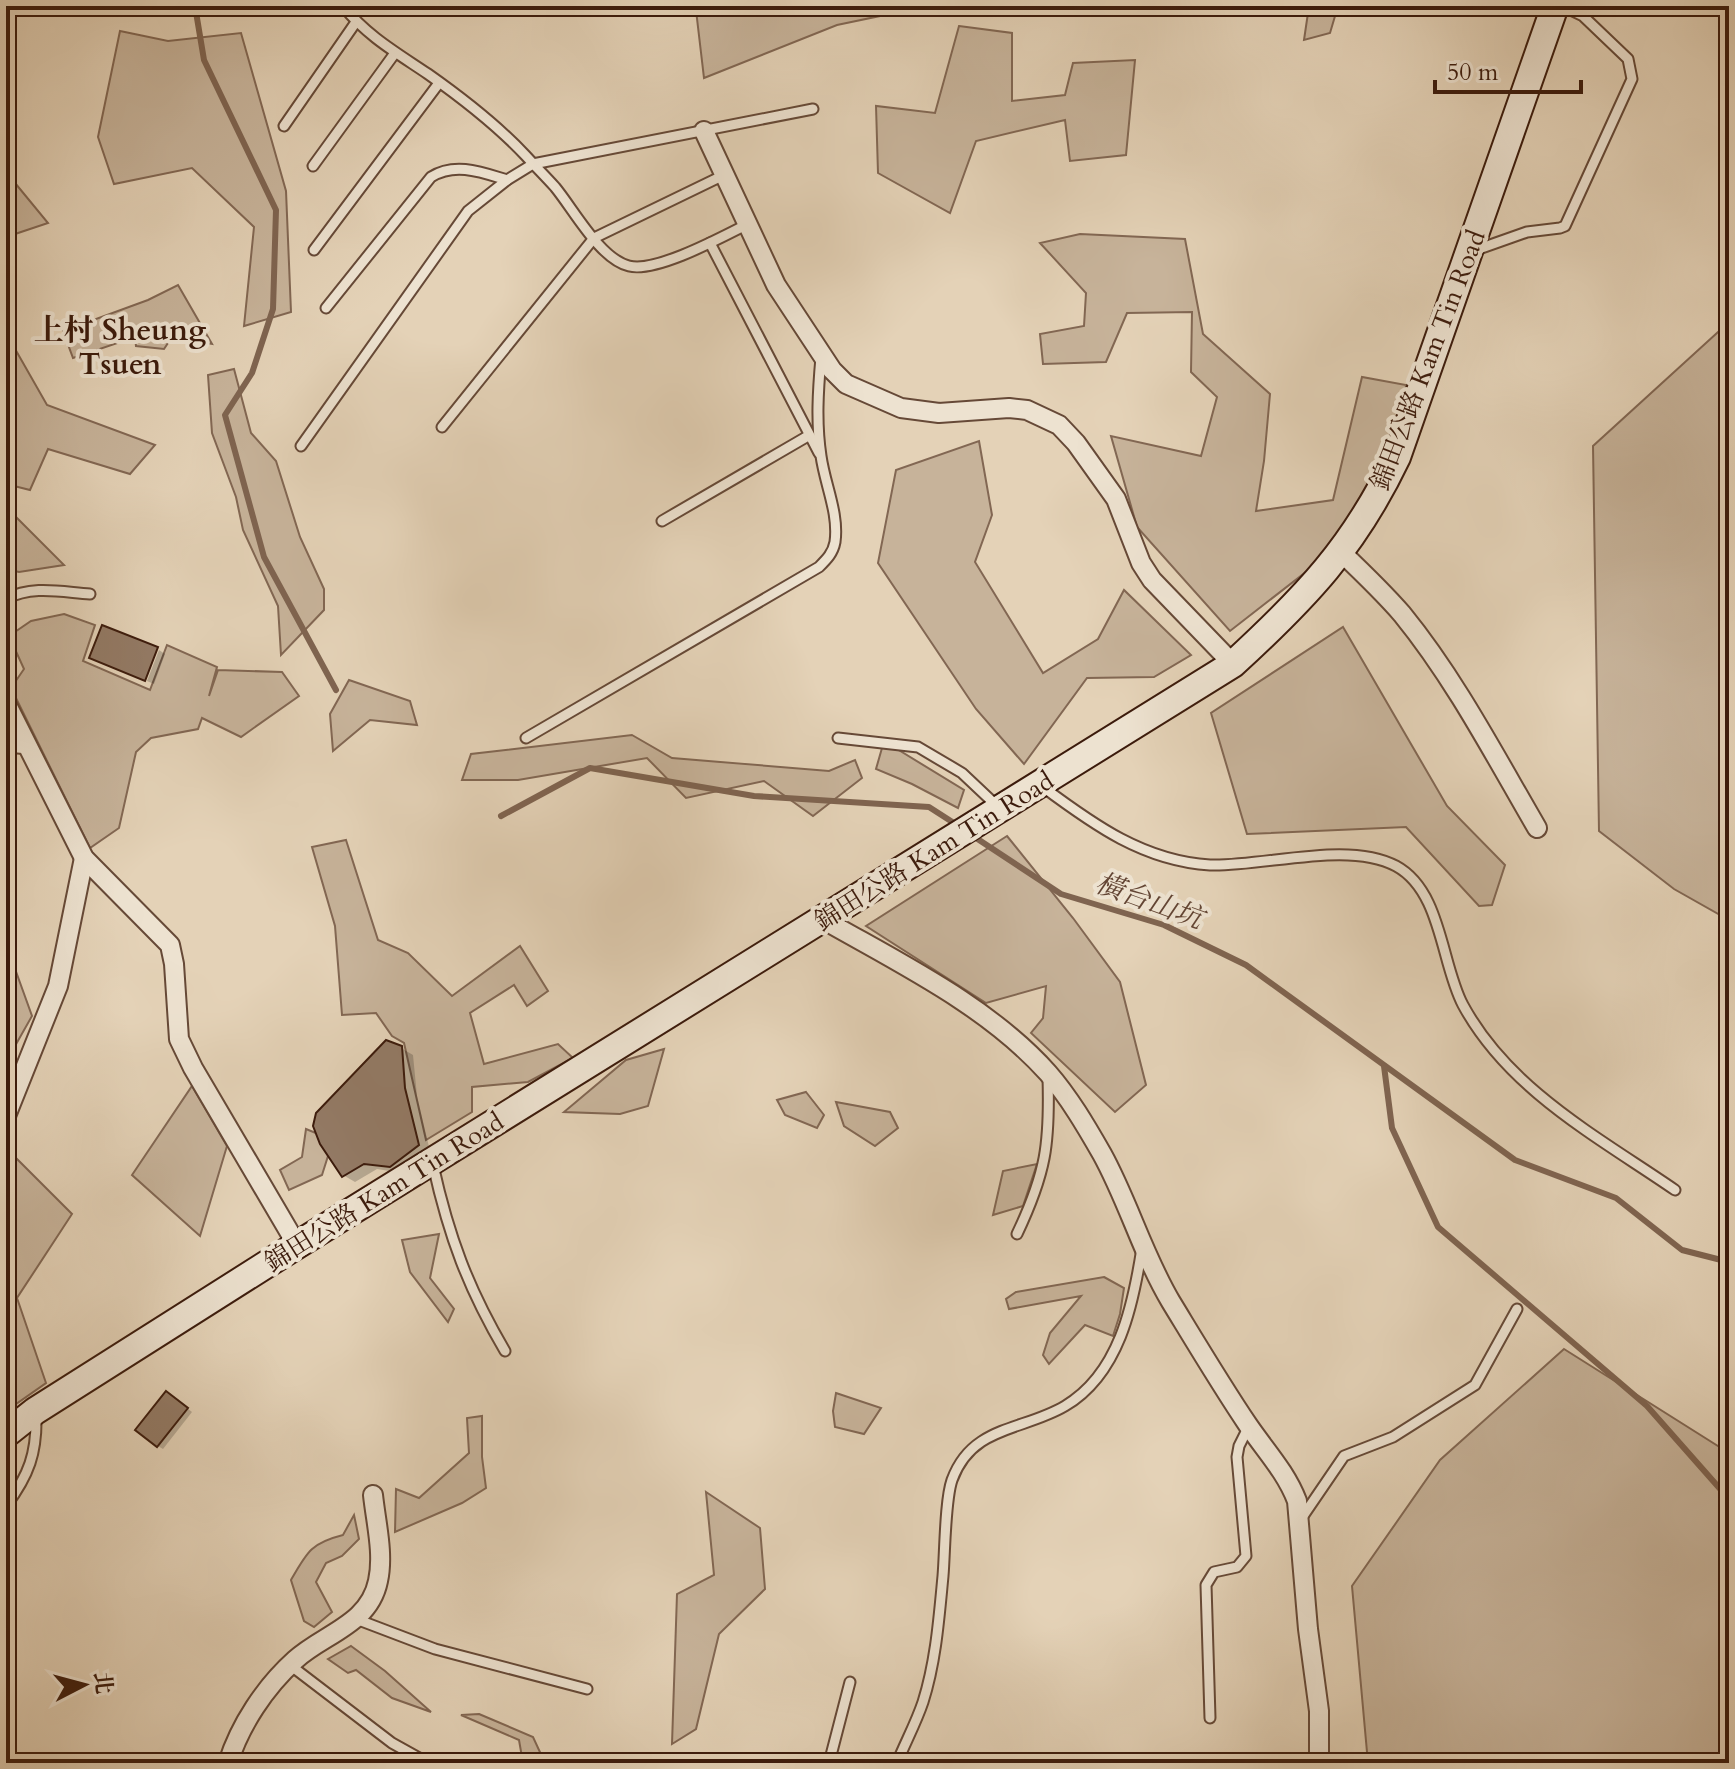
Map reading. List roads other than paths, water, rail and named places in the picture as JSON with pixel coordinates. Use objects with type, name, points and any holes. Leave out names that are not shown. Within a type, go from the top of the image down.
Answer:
[{"type":"main road","name":"錦田公路 Kam Tin Road","points":[[6,1434],[35,1411],[297,1245],[1233,664],[1287,614],[1341,552],[1367,516],[1397,457],[1555,6]]},
{"type":"street","points":[[704,131],[776,285],[821,357],[846,384],[901,408],[939,413],[1009,408],[1027,410],[1059,425],[1076,443],[1116,499],[1141,563],[1152,580],[1233,664]]},
{"type":"street","points":[[1341,552],[1376,586],[1423,641],[1537,828]]},
{"type":"street","points":[[6,703],[84,858],[170,945],[179,1039],[297,1245]]},
{"type":"street","points":[[6,1116],[58,986],[84,858]]},
{"type":"street","points":[[824,920],[934,983],[1024,1050],[1048,1073],[1072,1105],[1104,1157],[1142,1245],[1170,1299],[1249,1426],[1290,1485],[1297,1501],[1319,1711],[1319,1763]]},
{"type":"street","points":[[228,1763],[250,1715],[290,1665],[356,1619],[369,1602],[378,1584],[379,1548],[373,1495]]},
{"type":"lane","points":[[343,6],[356,22],[395,53],[471,107],[533,164],[616,262],[632,267],[654,264],[710,243],[748,224]]},
{"type":"lane","points":[[1470,252],[1527,232],[1565,226],[1632,79],[1628,59],[1583,16],[1562,6]]},
{"type":"lane","points":[[284,126],[356,22]]},
{"type":"lane","points":[[313,166],[395,53]]},
{"type":"lane","points":[[314,250],[439,83]]},
{"type":"lane","points":[[301,446],[468,211],[507,180],[533,164],[813,109]]},
{"type":"lane","points":[[326,308],[431,177],[442,170],[459,169],[507,180]]},
{"type":"lane","points":[[442,427],[594,238],[724,175]]},
{"type":"lane","points":[[710,243],[821,457]]},
{"type":"lane","points":[[526,738],[819,567],[829,557],[835,546],[836,530],[821,457],[817,416],[821,357]]},
{"type":"lane","points":[[662,521],[808,436]]},
{"type":"lane","points":[[6,599],[39,590],[90,594]]},
{"type":"lane","points":[[838,738],[918,747],[962,773],[1000,809]]},
{"type":"lane","points":[[6,747],[29,749]]},
{"type":"lane","points":[[1040,784],[1118,839],[1177,860],[1210,865],[1360,856],[1398,867],[1412,879],[1425,899],[1444,942],[1451,979],[1464,1006],[1498,1056],[1532,1089],[1575,1123],[1675,1190]]},
{"type":"lane","points":[[1017,1234],[1036,1194],[1045,1160],[1050,1124],[1048,1073]]},
{"type":"lane","points":[[433,1161],[445,1218],[459,1261],[481,1310],[505,1351]]},
{"type":"lane","points":[[897,1763],[923,1701],[937,1642],[952,1480],[974,1446],[994,1433],[1066,1406],[1103,1370],[1118,1343],[1134,1300],[1142,1245]]},
{"type":"lane","points":[[1300,1520],[1344,1456],[1393,1437],[1475,1385],[1517,1309]]},
{"type":"lane","points":[[6,1506],[31,1466],[36,1439],[35,1411]]},
{"type":"lane","points":[[1210,1718],[1206,1585],[1214,1572],[1237,1567],[1246,1556],[1237,1457],[1249,1426]]},
{"type":"lane","points":[[356,1619],[450,1653],[587,1689]]},
{"type":"lane","points":[[290,1665],[408,1753],[428,1763]]},
{"type":"lane","points":[[829,1763],[850,1682]]},
{"type":"lane","points":[[399,1763],[408,1753]]},
{"type":"waterway","points":[[195,6],[204,60],[276,210],[273,309],[252,373],[225,415],[264,557],[336,690]]},
{"type":"waterway","name":"橫台山坑","points":[[501,816],[590,768],[754,796],[929,807],[957,825]]},
{"type":"waterway","name":"橫台山坑","points":[[973,836],[1061,894],[1164,925],[1246,965],[1515,1160],[1616,1198],[1682,1250],[1729,1262]]},
{"type":"waterway","points":[[1384,1066],[1392,1128],[1438,1227],[1647,1406],[1729,1499]]},
{"type":"district","name":"上村 Sheung Tsuen","points":[[120,347]]}]
